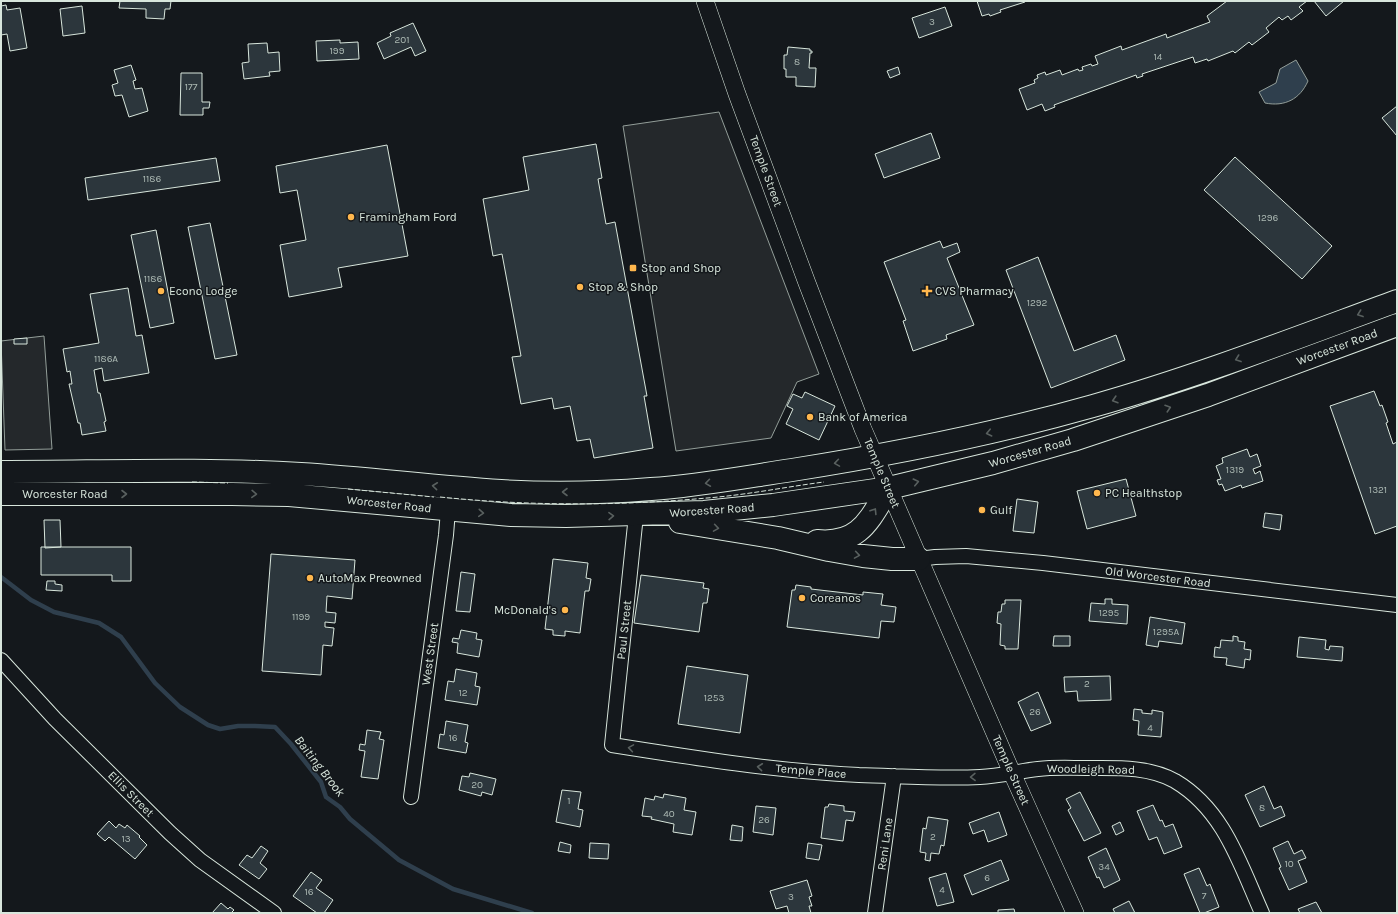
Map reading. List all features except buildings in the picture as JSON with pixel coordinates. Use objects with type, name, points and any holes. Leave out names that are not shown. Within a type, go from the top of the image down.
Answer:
[{"type":"highway","name":"Worcester Road","points":[[1,472],[207,471],[270,473],[377,480],[500,491],[570,492],[649,490],[678,487],[875,457],[964,439],[1096,406],[1179,380],[1397,301]]},
{"type":"highway","name":"Worcester Road","points":[[1,494],[289,495],[448,510],[536,516],[636,515],[735,510],[815,500],[889,488],[993,463],[1073,440],[1208,395],[1397,325]]},
{"type":"highway","points":[[778,538],[826,542],[850,537],[858,533],[866,523],[889,488]]},
{"type":"highway","points":[[636,515],[778,538],[863,556],[892,559],[919,559]]},
{"type":"street","name":"Temple Street","points":[[705,1],[737,94],[853,404],[1012,773],[1076,913]]},
{"type":"street","name":"West Street","points":[[411,797],[448,510]]},
{"type":"street","name":"Paul Street","points":[[612,745],[636,515]]},
{"type":"street","name":"Old Worcester Road","points":[[919,559],[966,556],[1043,563],[1397,605]]},
{"type":"street","name":"Ellis Street","points":[[1,660],[55,719],[170,833],[212,869],[274,913]]},
{"type":"street","name":"Temple Place","points":[[612,745],[665,754],[749,765],[827,773],[972,777],[1012,773]]},
{"type":"street","name":"Woodleigh Road","points":[[1012,773],[1052,768],[1121,768],[1156,773],[1173,780],[1201,800],[1211,811],[1231,844],[1262,913]]},
{"type":"street","name":"Reni Lane","points":[[876,913],[894,776]]},
{"type":"shaded area","points":[[719,112],[819,374],[797,382],[771,438],[676,451],[623,126]]},
{"type":"shaded area","points":[[44,336],[52,449],[5,450],[1,341]]},
{"type":"water","points":[[1296,60],[1308,81],[1301,93],[1285,103],[1265,103],[1259,92],[1276,83],[1280,69]]},
{"type":"waterway","name":"Baiting Brook","points":[[1,577],[31,600],[54,612],[99,623],[121,637],[155,683],[180,707],[208,725],[220,729],[238,726],[275,727],[291,744],[321,782],[326,797],[340,807],[350,819],[399,860],[453,889],[532,913]]},
{"type":"fence","points":[[192,482],[228,483]]},
{"type":"fence","points":[[440,497],[507,502],[607,504],[722,497],[824,482]]},
{"type":"fence","points":[[348,489],[434,497]]},
{"type":"place","name":"Framingham Ford","points":[[351,217]]},
{"type":"place","name":"Stop and Shop","points":[[633,268]]},
{"type":"place","name":"Stop & Shop","points":[[580,287]]},
{"type":"place","name":"Econo Lodge","points":[[161,291]]},
{"type":"place","name":"CVS Pharmacy","points":[[927,291]]},
{"type":"place","name":"Bank of America","points":[[810,417]]},
{"type":"place","name":"PC Healthstop","points":[[1097,493]]},
{"type":"place","name":"Gulf","points":[[982,510]]},
{"type":"place","name":"AutoMax Preowned","points":[[310,578]]},
{"type":"place","name":"Coreanos","points":[[802,598]]},
{"type":"place","name":"McDonald's","points":[[565,610]]}]
